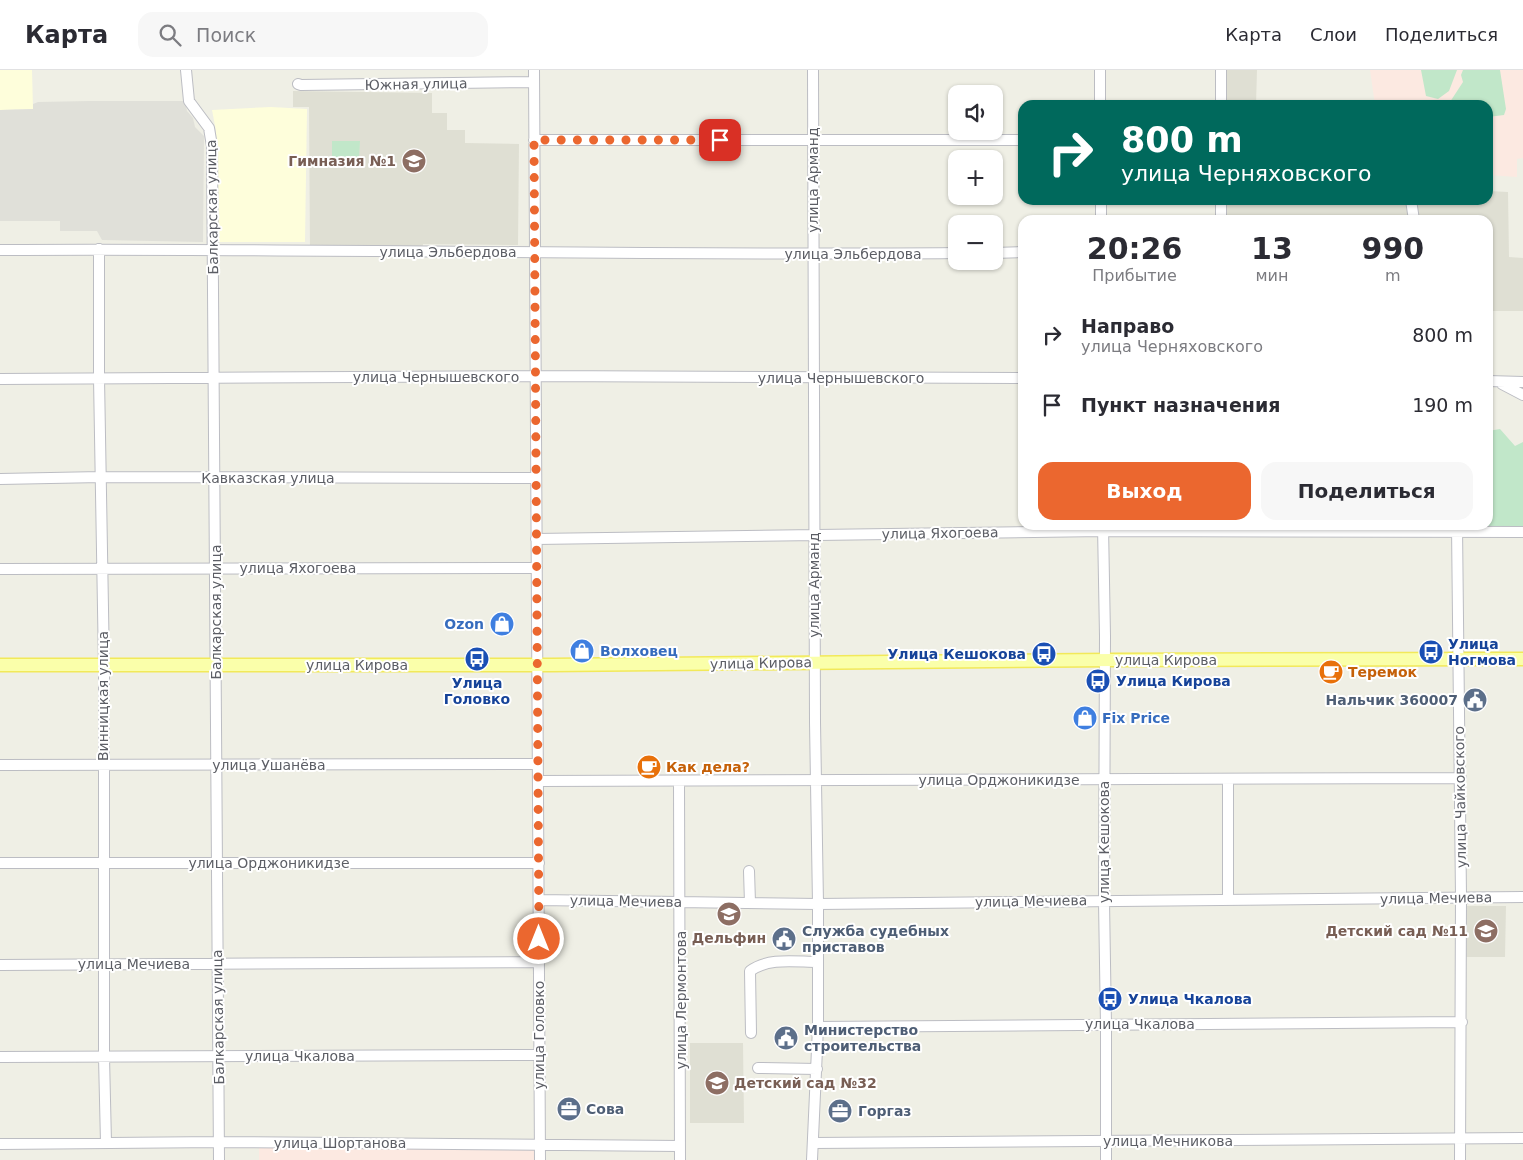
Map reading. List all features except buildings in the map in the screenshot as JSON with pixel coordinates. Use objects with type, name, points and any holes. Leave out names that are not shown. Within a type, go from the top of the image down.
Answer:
[{"type":"main road","name":"улица Кирова","points":[[0,665],[678,664],[1523,659]]},
{"type":"street","name":"Балкарская улица","points":[[186,70],[189,101],[209,128],[211,137],[217,665],[216,863],[219,1160]]},
{"type":"street","name":"улица Головко","points":[[534,70],[540,1160]]},
{"type":"street","name":"улица Арманд","points":[[812,1160],[818,1027],[814,662],[813,70]]},
{"type":"street","points":[[1100,70],[1100,100]]},
{"type":"street","points":[[1221,70],[1221,100]]},
{"type":"street","name":"Южная улица","points":[[298,84],[358,85],[534,82]]},
{"type":"street","points":[[534,140],[1018,140]]},
{"type":"street","name":"Винницкая улица","points":[[99,249],[99,378],[104,666],[103,964],[106,1143]]},
{"type":"street","name":"улица Эльбердова","points":[[0,250],[948,253]]},
{"type":"street","points":[[1003,253],[1018,252]]},
{"type":"street","name":"улица Чернышевского","points":[[0,379],[536,376],[1018,378]]},
{"type":"street","points":[[1493,381],[1523,382]]},
{"type":"street","points":[[1499,382],[1523,395]]},
{"type":"street","name":"Кавказская улица","points":[[0,479],[101,477],[536,478]]},
{"type":"street","name":"улица Яхогоева","points":[[536,539],[1018,530]]},
{"type":"street","name":"улица Кешокова","points":[[1103,530],[1106,1160]]},
{"type":"street","name":"улица Чайковского","points":[[1457,530],[1462,1022],[1460,1160]]},
{"type":"street","name":"улица Яхогоева","points":[[1490,530],[1523,532]]},
{"type":"street","name":"улица Яхогоева","points":[[0,569],[537,568]]},
{"type":"street","name":"улица Ушанёва","points":[[0,765],[538,764]]},
{"type":"street","name":"улица Орджоникидзе","points":[[538,782],[1460,778]]},
{"type":"street","points":[[1228,779],[1228,900]]},
{"type":"street","name":"улица Лермонтова","points":[[679,781],[680,1160]]},
{"type":"street","name":"улица Орджоникидзе","points":[[0,863],[539,863]]},
{"type":"street","points":[[748,871],[750,903]]},
{"type":"street","name":"улица Мечиева","points":[[539,900],[818,904],[1523,897]]},
{"type":"street","name":"улица Мечиева","points":[[0,965],[539,962]]},
{"type":"street","points":[[751,1034],[750,971],[761,965],[777,962],[818,962]]},
{"type":"street","name":"улица Чкалова","points":[[818,1027],[1462,1022]]},
{"type":"street","name":"улица Чкалова","points":[[0,1057],[539,1056]]},
{"type":"street","points":[[758,1068],[817,1069]]},
{"type":"street","name":"улица Мечникова","points":[[813,1143],[1523,1138]]},
{"type":"street","name":"улица Шортанова","points":[[0,1144],[219,1142],[680,1146]]},
{"type":"shaded area","points":[[0,70],[32,70],[33,109],[0,110]]},
{"type":"shaded area","points":[[1221,70],[1257,70],[1256,100],[1221,100]]},
{"type":"shaded area","points":[[1370,70],[1523,70],[1523,158],[1517,159],[1517,177],[1493,175],[1493,100],[1374,100]]},
{"type":"shaded area","points":[[1421,70],[1457,70],[1449,91],[1438,99],[1426,96]]},
{"type":"shaded area","points":[[1463,70],[1500,70],[1506,109],[1504,115],[1493,116],[1493,100],[1451,100],[1463,82],[1461,75]]},
{"type":"shaded area","name":"Гимназия №1","points":[[293,91],[432,93],[432,113],[447,113],[447,130],[465,130],[465,143],[519,144],[518,245],[423,244],[422,251],[310,251],[309,107],[293,107]]},
{"type":"shaded area","points":[[185,101],[187,111],[193,118],[195,127],[204,136],[203,242],[102,240],[97,231],[60,231],[60,221],[0,221],[0,110],[33,109],[33,104],[38,102]]},
{"type":"shaded area","points":[[271,107],[307,109],[305,242],[218,242],[216,131],[212,110]]},
{"type":"shaded area","points":[[332,141],[360,141],[359,158],[332,158]]},
{"type":"shaded area","points":[[1493,191],[1508,192],[1509,257],[1523,258],[1523,311],[1493,311],[1493,215],[1221,215],[1221,205],[1493,205]]},
{"type":"shaded area","points":[[1500,429],[1515,446],[1523,442],[1523,529],[1493,529],[1493,430]]},
{"type":"shaded area","name":"Детский сад №11","points":[[1467,906],[1506,906],[1505,957],[1466,957]]},
{"type":"shaded area","name":"Детский сад №32","points":[[690,1043],[743,1043],[744,1123],[690,1123]]},
{"type":"shaded area","points":[[259,1143],[540,1144],[540,1160],[259,1160]]},
{"type":"place","name":"Гимназия №1","points":[[414,161]]},
{"type":"place","name":"Ozon","points":[[502,624]]},
{"type":"place","name":"Волховец","points":[[582,651]]},
{"type":"place","name":"Улица Ногмова","points":[[1431,652]]},
{"type":"place","name":"Улица Кешокова","points":[[1044,654]]},
{"type":"place","name":"Улица Головко","points":[[477,659]]},
{"type":"place","name":"Теремок","points":[[1331,672]]},
{"type":"place","name":"Улица Кирова","points":[[1098,681]]},
{"type":"place","name":"Нальчик 360007","points":[[1475,700]]},
{"type":"place","name":"Fix Price","points":[[1085,718]]},
{"type":"place","name":"Как дела?","points":[[649,767]]},
{"type":"place","name":"Дельфин","points":[[729,914]]},
{"type":"place","name":"Детский сад №11","points":[[1486,931]]},
{"type":"place","name":"Служба судебных приставов","points":[[784,939]]},
{"type":"place","name":"Улица Чкалова","points":[[1110,999]]},
{"type":"place","name":"Министерство строительства","points":[[786,1038]]},
{"type":"place","name":"Детский сад №32","points":[[717,1083]]},
{"type":"place","name":"Сова","points":[[569,1109]]},
{"type":"place","name":"Горгаз","points":[[840,1111]]},
{"type":"route","points":[[539,939],[534,140],[720,140]]}]
